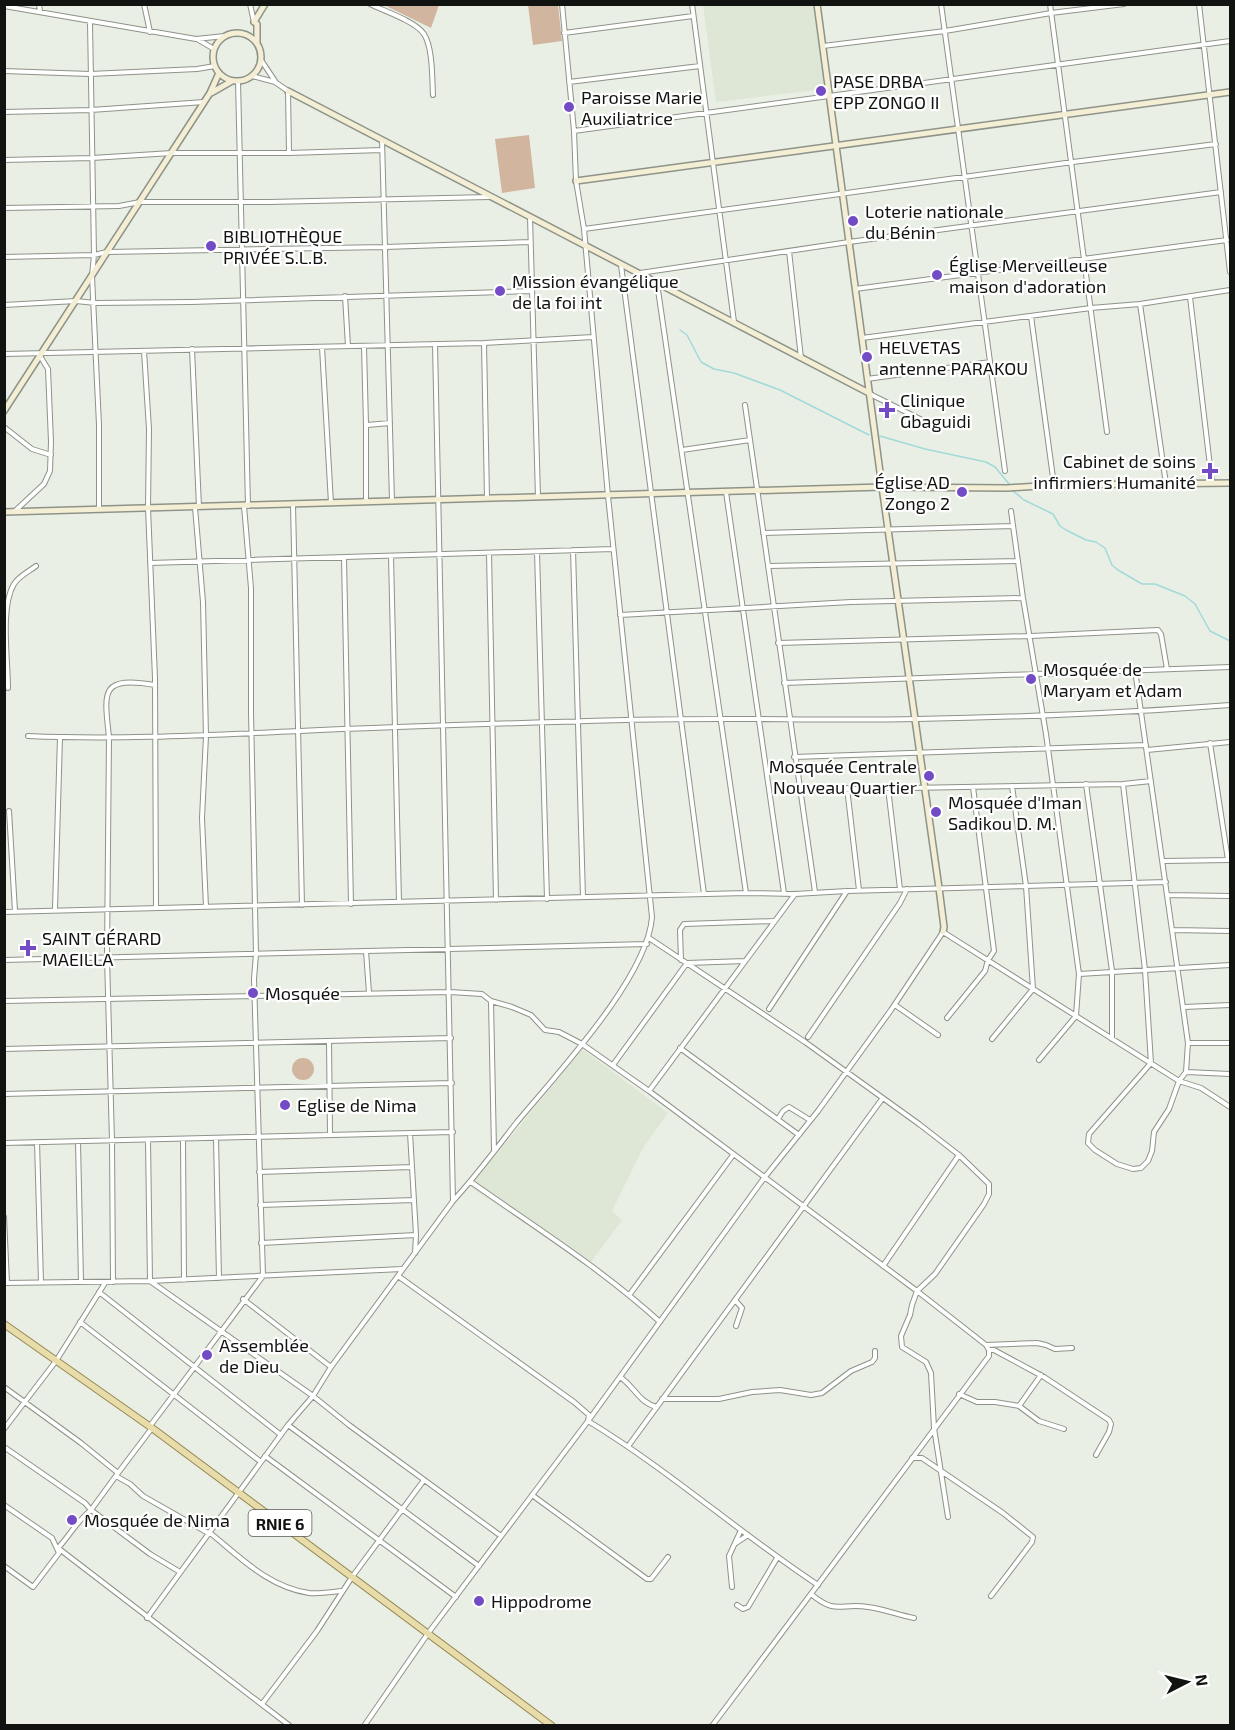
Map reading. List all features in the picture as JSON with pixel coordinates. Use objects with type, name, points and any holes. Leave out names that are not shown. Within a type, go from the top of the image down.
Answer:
[{"type":"main road","name":"RNIE 6","points":[[4,1324],[151,1427],[551,1725]]},
{"type":"street","points":[[39,4],[40,12]]},
{"type":"street","points":[[144,4],[150,32]]},
{"type":"street","points":[[249,4],[255,23],[261,60],[275,82]]},
{"type":"street","points":[[245,34],[255,23],[266,4]]},
{"type":"street","points":[[370,4],[415,26],[423,33],[429,49],[433,96]]},
{"type":"street","points":[[147,1618],[238,1492],[313,1395],[453,1201],[471,1182],[494,1150],[582,1044],[635,969],[649,938],[652,917],[613,549],[584,229],[576,181],[574,131],[562,4]]},
{"type":"street","points":[[692,4],[734,323]]},
{"type":"street","points":[[364,1725],[429,1632],[620,1377],[764,1178],[799,1135],[895,1005],[945,927],[888,531],[817,4]]},
{"type":"street","points":[[941,4],[1005,471]]},
{"type":"street","points":[[1050,4],[1107,432]]},
{"type":"street","points":[[822,46],[945,31],[1052,13],[1124,4]]},
{"type":"street","points":[[1199,4],[1230,272]]},
{"type":"street","points":[[4,6],[196,39],[225,36],[231,33],[245,34],[257,44]]},
{"type":"street","points":[[564,33],[693,16]]},
{"type":"street","points":[[90,22],[94,255],[92,276],[99,425],[99,509]]},
{"type":"street","points":[[225,36],[214,49],[214,66],[219,73],[235,81]]},
{"type":"street","points":[[196,39],[214,49]]},
{"type":"street","points":[[574,131],[1230,41]]},
{"type":"street","points":[[252,76],[261,60]]},
{"type":"street","points":[[4,71],[90,74],[197,69],[214,66]]},
{"type":"street","points":[[569,82],[700,66]]},
{"type":"street","points":[[4,411],[172,153],[210,93],[219,73]]},
{"type":"street","points":[[210,93],[252,76],[275,82],[288,91],[932,425]]},
{"type":"street","points":[[4,1566],[33,1587],[59,1553],[58,1548],[70,1535],[79,1520],[91,1510],[173,1394],[243,1299],[263,1276],[254,996],[256,954],[251,588],[246,506],[242,202],[235,81]]},
{"type":"street","points":[[288,91],[290,153]]},
{"type":"street","points":[[576,181],[1230,92]]},
{"type":"street","points":[[4,112],[91,110],[204,102]]},
{"type":"street","points":[[381,139],[392,501]]},
{"type":"street","points":[[584,229],[1216,144]]},
{"type":"street","points":[[4,160],[172,153],[382,150]]},
{"type":"street","points":[[639,273],[1221,192]]},
{"type":"street","points":[[4,208],[119,206],[140,202],[493,197]]},
{"type":"street","points":[[530,216],[538,497]]},
{"type":"street","points":[[855,289],[1227,240]]},
{"type":"street","points":[[4,257],[94,255],[107,252],[385,248],[530,242]]},
{"type":"street","points":[[789,251],[801,358]]},
{"type":"street","points":[[621,264],[704,894]]},
{"type":"street","points":[[657,283],[746,893]]},
{"type":"street","points":[[862,338],[1091,308],[1140,304],[1230,290]]},
{"type":"street","points":[[4,305],[76,301],[95,303],[242,300],[532,291]]},
{"type":"street","points":[[345,296],[348,346]]},
{"type":"street","points":[[1190,297],[1212,483]]},
{"type":"street","points":[[1140,304],[1166,484]]},
{"type":"street","points":[[1030,316],[1054,485]]},
{"type":"street","points":[[4,354],[322,348],[593,337]]},
{"type":"street","points":[[484,343],[487,499]]},
{"type":"street","points":[[435,344],[453,1201]]},
{"type":"street","points":[[364,346],[366,503]]},
{"type":"street","points":[[322,348],[331,504]]},
{"type":"street","points":[[192,349],[197,507],[203,602],[206,736],[202,818],[206,907]]},
{"type":"street","points":[[144,351],[149,429],[148,508],[155,685],[156,908]]},
{"type":"street","points":[[15,511],[47,479],[51,455],[48,369],[41,355]]},
{"type":"street","points":[[867,379],[990,362]]},
{"type":"street","points":[[745,405],[815,892]]},
{"type":"street","points":[[366,425],[390,423]]},
{"type":"street","points":[[4,427],[32,449],[51,455]]},
{"type":"street","points":[[682,450],[750,440]]},
{"type":"street","points":[[4,512],[882,487],[1010,488],[1054,485],[1230,483]]},
{"type":"street","points":[[726,492],[784,893]]},
{"type":"street","points":[[293,505],[302,905]]},
{"type":"street","points":[[1011,511],[1023,598],[1037,674],[1079,974],[1076,1016],[1039,1060]]},
{"type":"street","points":[[763,534],[1013,526]]},
{"type":"street","points":[[150,563],[613,549]]},
{"type":"street","points":[[573,550],[583,897]]},
{"type":"street","points":[[537,552],[547,899]]},
{"type":"street","points":[[489,553],[496,900]]},
{"type":"street","points":[[391,556],[399,902]]},
{"type":"street","points":[[344,558],[351,904]]},
{"type":"street","points":[[768,566],[1018,561]]},
{"type":"street","points":[[8,688],[5,609],[15,582],[36,566]]},
{"type":"street","points":[[620,615],[851,602],[1023,598]]},
{"type":"street","points":[[778,643],[1158,630],[1161,634],[1167,669]]},
{"type":"street","points":[[784,683],[1230,667]]},
{"type":"street","points":[[1123,784],[1145,970],[1151,1063],[1089,1134],[1088,1143],[1117,1164],[1133,1169],[1141,1168],[1148,1161],[1152,1151],[1154,1132],[1169,1109],[1179,1081],[1186,1072],[1188,1043],[1164,861],[1150,781],[1135,670]]},
{"type":"street","points":[[113,1281],[112,1141],[107,999],[109,737],[105,702],[112,687],[124,684],[155,685]]},
{"type":"street","points":[[28,736],[206,736],[444,725],[680,719],[915,719],[1142,713],[1230,705]]},
{"type":"street","points":[[55,909],[60,737]]},
{"type":"street","points":[[794,757],[1147,747],[1230,742]]},
{"type":"street","points":[[1164,861],[1229,860],[1210,743]]},
{"type":"street","points":[[799,790],[1123,784],[1150,781]]},
{"type":"street","points":[[1086,784],[1112,971],[1112,1039]]},
{"type":"street","points":[[992,1039],[1033,989],[1026,886],[1012,786]]},
{"type":"street","points":[[947,1018],[986,971],[988,960],[994,951],[973,787]]},
{"type":"street","points":[[847,788],[859,890]]},
{"type":"street","points":[[888,788],[900,889]]},
{"type":"street","points":[[9,811],[15,912]]},
{"type":"street","points":[[4,912],[746,893],[795,894],[859,890],[1166,882]]},
{"type":"street","points":[[808,1037],[908,889]]},
{"type":"street","points":[[769,1010],[847,891]]},
{"type":"street","points":[[649,1091],[795,894]]},
{"type":"street","points":[[1168,895],[1230,896]]},
{"type":"street","points":[[681,960],[680,930],[684,924],[775,921]]},
{"type":"street","points":[[1173,930],[1230,931]]},
{"type":"street","points":[[943,932],[1179,1081],[1201,1088],[1230,1107]]},
{"type":"street","points":[[649,938],[725,988],[919,1124],[958,1155],[989,1184],[989,1194],[935,1274],[917,1291],[910,1315],[900,1336],[902,1347],[926,1362],[931,1373],[934,1428],[948,1517]]},
{"type":"street","points":[[4,960],[647,944]]},
{"type":"street","points":[[366,951],[369,993]]},
{"type":"street","points":[[687,963],[745,961]]},
{"type":"street","points":[[613,1065],[687,963]]},
{"type":"street","points":[[1079,974],[1230,965]]},
{"type":"street","points":[[4,1001],[369,993],[477,993],[491,1001],[531,1015],[545,1030],[559,1032],[613,1065],[986,1345],[989,1356],[712,1725]]},
{"type":"street","points":[[491,1001],[494,1150]]},
{"type":"street","points":[[895,1005],[938,1035]]},
{"type":"street","points":[[1184,1007],[1230,1005]]},
{"type":"street","points":[[4,1049],[451,1038]]},
{"type":"street","points":[[329,1041],[330,1135]]},
{"type":"street","points":[[1188,1043],[1230,1043]]},
{"type":"street","points":[[680,1048],[799,1135]]},
{"type":"street","points":[[1186,1072],[1230,1074]]},
{"type":"street","points":[[4,1094],[452,1083]]},
{"type":"street","points":[[629,1445],[882,1099]]},
{"type":"street","points":[[778,1119],[789,1107],[810,1120]]},
{"type":"street","points":[[4,1143],[453,1132]]},
{"type":"street","points":[[410,1133],[416,1235],[414,1254]]},
{"type":"street","points":[[216,1138],[219,1278]]},
{"type":"street","points":[[183,1139],[184,1280]]},
{"type":"street","points":[[148,1140],[150,1281]]},
{"type":"street","points":[[78,1141],[81,1282]]},
{"type":"street","points":[[37,1142],[41,1282]]},
{"type":"street","points":[[630,1294],[733,1155]]},
{"type":"street","points":[[883,1266],[958,1155]]},
{"type":"street","points":[[259,1172],[412,1167]]},
{"type":"street","points":[[471,1182],[630,1294],[660,1322]]},
{"type":"street","points":[[260,1205],[414,1200]]},
{"type":"street","points":[[4,1217],[6,1283],[184,1280],[403,1269]]},
{"type":"street","points":[[261,1243],[416,1235]]},
{"type":"street","points":[[398,1276],[574,1402],[589,1415],[588,1420]]},
{"type":"street","points":[[150,1281],[313,1395],[349,1425],[501,1536]]},
{"type":"street","points":[[4,1429],[56,1361],[105,1282]]},
{"type":"street","points":[[99,1292],[281,1435]]},
{"type":"street","points":[[243,1299],[331,1367]]},
{"type":"street","points":[[735,1300],[742,1308],[736,1326]]},
{"type":"street","points":[[80,1322],[261,1462]]},
{"type":"street","points":[[986,1345],[1037,1343],[1055,1349],[1072,1348]]},
{"type":"street","points":[[989,1350],[994,1350],[1041,1375],[1108,1420],[1111,1424],[1109,1432],[1095,1455]]},
{"type":"street","points":[[662,1399],[719,1399],[752,1392],[780,1390],[811,1395],[822,1392],[851,1371],[872,1362],[875,1358],[875,1351]]},
{"type":"street","points":[[1019,1406],[1041,1375]]},
{"type":"street","points":[[620,1377],[641,1399],[657,1407]]},
{"type":"street","points":[[4,1387],[143,1496],[209,1532],[264,1576],[278,1584],[310,1593],[343,1590]]},
{"type":"street","points":[[959,1394],[976,1402],[1019,1406],[1039,1421],[1064,1429]]},
{"type":"street","points":[[588,1420],[629,1445],[777,1558],[818,1585]]},
{"type":"street","points":[[288,1425],[479,1566]]},
{"type":"street","points":[[4,1447],[85,1503],[135,1544],[180,1572]]},
{"type":"street","points":[[265,1456],[456,1597]]},
{"type":"street","points":[[911,1458],[922,1458],[1003,1513],[1033,1537],[1032,1542],[991,1596]]},
{"type":"street","points":[[262,1704],[424,1480]]},
{"type":"street","points":[[532,1495],[647,1579],[651,1579],[668,1557]]},
{"type":"street","points":[[85,1503],[96,1503]]},
{"type":"street","points":[[4,1505],[52,1538],[58,1548],[147,1618],[290,1725]]},
{"type":"street","points":[[732,1587],[729,1556],[741,1530]]},
{"type":"street","points":[[736,1543],[748,1535]]},
{"type":"street","points":[[737,1605],[743,1609],[748,1607],[777,1558]]},
{"type":"street","points":[[811,1594],[825,1605],[867,1606],[895,1615],[914,1617]]},
{"type":"shaded area","points":[[384,4],[442,5],[439,5],[431,28]]},
{"type":"shaded area","points":[[528,5],[558,5],[562,41],[533,45]]},
{"type":"shaded area","points":[[703,5],[813,5],[825,89],[716,102]]},
{"type":"shaded area","points":[[529,135],[535,188],[502,193],[495,139]]},
{"type":"shaded area","points":[[582,1049],[668,1113],[643,1148],[612,1211],[622,1220],[589,1265],[470,1187]]},
{"type":"shaded area","points":[[299,1058],[307,1058],[314,1065],[314,1073],[307,1080],[299,1080],[292,1073],[292,1065]]},
{"type":"waterway","points":[[680,330],[687,335],[701,362],[714,369],[734,373],[780,390],[869,435]]},
{"type":"waterway","points":[[880,436],[925,449],[986,462],[995,467],[1010,485]]},
{"type":"waterway","points":[[1012,490],[1024,500],[1053,514],[1060,526],[1066,530],[1105,548],[1112,565],[1118,570],[1142,584],[1155,584],[1185,596],[1195,604],[1210,631],[1230,641]]},
{"type":"place","name":"PASE DRBA EPP ZONGO II","points":[[821,91]]},
{"type":"place","name":"Paroisse Marie Auxiliatrice","points":[[569,107]]},
{"type":"place","name":"Loterie nationale du Bénin","points":[[853,221]]},
{"type":"place","name":"BIBLIOTHÈQUE PRIVÉE S.L.B.","points":[[211,246]]},
{"type":"place","name":"Église Merveilleuse maison d'adoration","points":[[937,275]]},
{"type":"place","name":"Mission évangélique de la foi int","points":[[500,291]]},
{"type":"place","name":"HELVETAS antenne PARAKOU","points":[[867,357]]},
{"type":"place","name":"Clinique Gbaguidi","points":[[887,410]]},
{"type":"place","name":"Cabinet de soins infirmiers Humanité","points":[[1210,471]]},
{"type":"place","name":"Église AD Zongo 2","points":[[962,492]]},
{"type":"place","name":"Mosquée de Maryam et Adam","points":[[1031,679]]},
{"type":"place","name":"Mosquée Centrale Nouveau Quartier","points":[[929,776]]},
{"type":"place","name":"Mosquée d'Iman Sadikou D. M.","points":[[936,812]]},
{"type":"place","name":"SAINT GÉRARD MAEILLA","points":[[28,948]]},
{"type":"place","name":"Mosquée","points":[[253,993]]},
{"type":"place","name":"Eglise de Nima","points":[[285,1105]]},
{"type":"place","name":"Assemblée de Dieu","points":[[207,1355]]},
{"type":"place","name":"Mosquée de Nima","points":[[72,1520]]},
{"type":"place","name":"Hippodrome","points":[[479,1601]]}]
